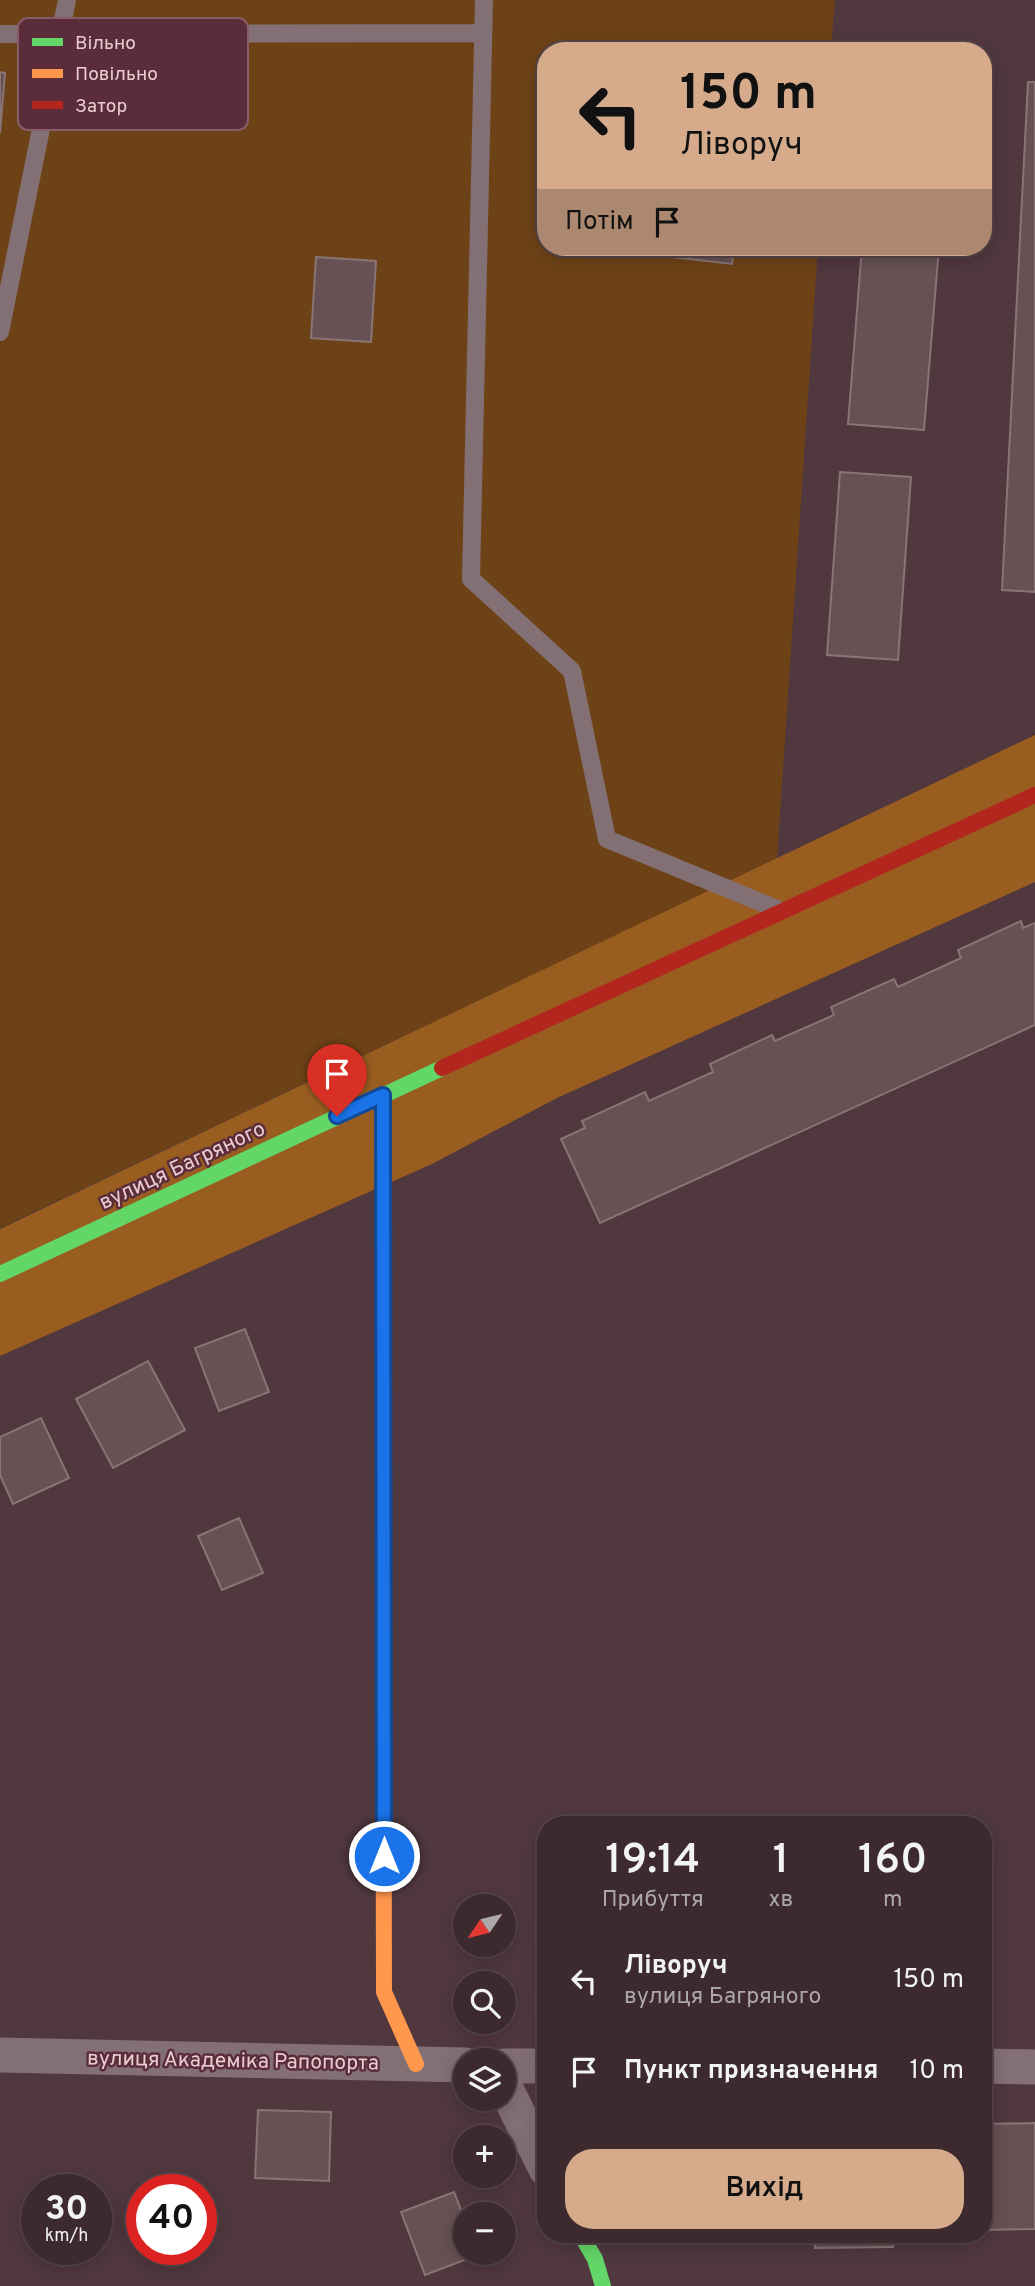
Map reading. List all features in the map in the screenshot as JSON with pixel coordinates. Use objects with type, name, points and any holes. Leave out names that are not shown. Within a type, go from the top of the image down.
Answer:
[{"type":"street","name":"вулиця Багряного","points":[[0,1274],[780,910],[1035,795]]},
{"type":"street","points":[[383,1095],[384,1993],[416,2064]]},
{"type":"street","name":"вулиця Академіка Рапопорта","points":[[0,2055],[453,2065]]},
{"type":"street","points":[[516,2066],[537,2066]]},
{"type":"street","points":[[992,2066],[1035,2067]]},
{"type":"street","points":[[516,2109],[537,2151]]},
{"type":"street","points":[[586,2243],[595,2259],[603,2286]]},
{"type":"lane","points":[[64,18],[67,0]]},
{"type":"lane","points":[[484,0],[471,579],[572,671],[607,839],[780,910]]},
{"type":"lane","points":[[248,33],[483,33]]},
{"type":"lane","points":[[0,34],[18,34]]},
{"type":"lane","points":[[0,332],[41,130]]},
{"type":"shaded area","points":[[0,0],[835,0],[832,42],[537,42],[537,256],[817,256],[777,859],[0,1228]]},
{"type":"shaded area","points":[[1035,735],[1035,882],[557,1098],[432,1164],[0,1356],[0,1229]]},
{"type":"building","points":[[0,72],[5,73],[0,133]]},
{"type":"building","points":[[1028,82],[1035,82],[1035,592],[1002,590]]},
{"type":"building","points":[[664,256],[733,256],[732,264]]},
{"type":"building","points":[[861,256],[938,256],[924,430],[848,424]]},
{"type":"building","points":[[316,257],[376,261],[371,342],[311,338]]},
{"type":"building","points":[[840,472],[911,477],[898,660],[827,655]]},
{"type":"building","points":[[1021,921],[1023,928],[1035,923],[1035,1025],[600,1223],[561,1139],[585,1128],[582,1121],[645,1092],[649,1101],[713,1072],[710,1064],[772,1035],[775,1041],[834,1015],[831,1007],[894,979],[898,987],[961,958],[958,950]]},
{"type":"building","points":[[245,1329],[269,1392],[219,1411],[195,1348]]},
{"type":"building","points":[[148,1361],[185,1430],[113,1468],[76,1399]]},
{"type":"building","points":[[41,1418],[69,1478],[13,1504],[0,1475],[0,1437]]},
{"type":"building","points":[[239,1518],[263,1573],[222,1590],[198,1536]]},
{"type":"building","points":[[258,2110],[331,2112],[329,2181],[255,2178]]},
{"type":"building","points":[[1035,2123],[1035,2229],[992,2230],[992,2124]]},
{"type":"building","points":[[454,2192],[458,2202],[453,2202],[453,2264],[425,2275],[401,2212]]},
{"type":"building","points":[[815,2243],[893,2243],[893,2247],[815,2248]]},
{"type":"traffic: fast","points":[[0,1274],[442,1068]]},
{"type":"traffic: fast","points":[[383,1095],[383,1533]]},
{"type":"traffic: fast","points":[[586,2243],[595,2259],[603,2286]]},
{"type":"traffic: slow","points":[[383,1533],[384,1992],[416,2064]]},
{"type":"traffic: jam","points":[[442,1068],[1035,795]]},
{"type":"route","points":[[337,1116],[383,1095],[384,1856]]}]
